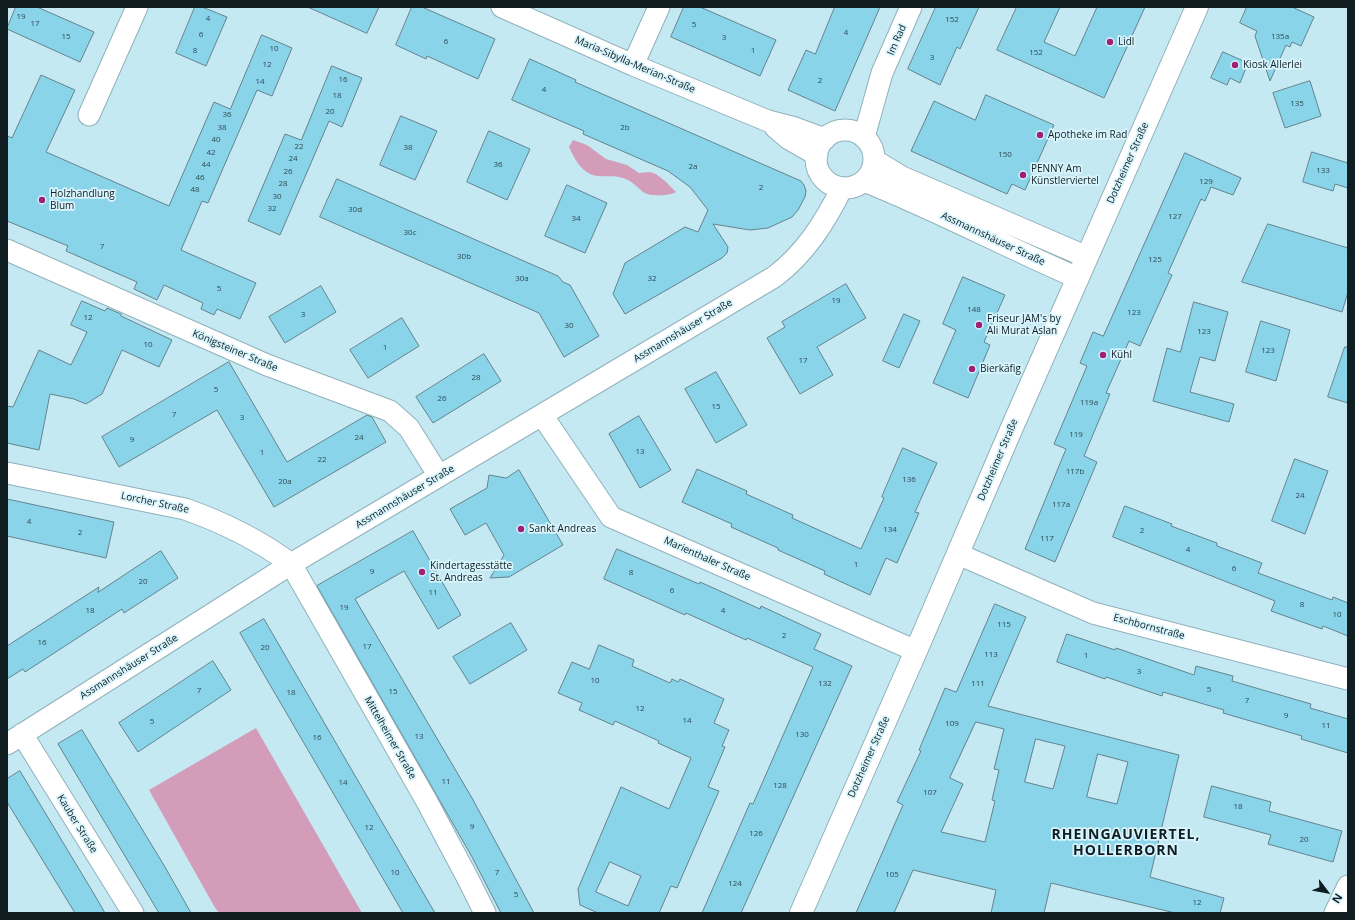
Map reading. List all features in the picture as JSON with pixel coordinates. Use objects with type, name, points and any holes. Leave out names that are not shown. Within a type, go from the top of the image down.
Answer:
[{"type":"main road","name":"Dotzheimer Straße","points":[[801,913],[1196,7]]},
{"type":"street","points":[[89,115],[137,7]]},
{"type":"street","name":"Maria-Sibylla-Merian-Straße","points":[[502,7],[633,65],[768,121],[795,128],[821,147]]},
{"type":"street","points":[[633,65],[659,7]]},
{"type":"street","name":"Im Rad","points":[[855,133],[911,7]]},
{"type":"street","points":[[834,132],[855,133],[870,143],[874,152],[871,172],[864,181],[857,186],[835,185],[819,170],[821,147],[834,132]]},
{"type":"street","name":"Assmannshäuser Straße","points":[[874,160],[902,176],[934,191],[1087,257]]},
{"type":"street","name":"Assmannshäuser Straße","points":[[864,181],[923,206],[1078,278]]},
{"type":"street","name":"Assmannshäuser Straße","points":[[15,739],[291,564],[774,278],[794,261],[802,251],[807,229],[835,185]]},
{"type":"street","name":"Königsteiner Straße","points":[[7,250],[267,365],[390,412],[408,428],[439,476]]},
{"type":"street","name":"Marienthaler Straße","points":[[542,415],[611,517],[916,651]]},
{"type":"street","name":"Lorcher Straße","points":[[7,472],[185,509],[209,517],[232,528],[274,552],[291,564]]},
{"type":"street","name":"Eschbornstraße","points":[[958,554],[1093,613],[1348,679]]},
{"type":"street","name":"Mittelheimer Straße","points":[[291,564],[426,800],[485,913]]},
{"type":"street","name":"Kauber Straße","points":[[15,739],[133,913]]},
{"type":"street","points":[[1335,913],[1348,886]]},
{"type":"shaded area","points":[[573,140],[587,145],[606,159],[627,165],[639,173],[650,172],[656,174],[676,192],[665,195],[650,195],[643,192],[626,179],[613,176],[598,176],[589,173],[579,165],[569,147]]},
{"type":"shaded area","points":[[256,728],[362,913],[219,913],[214,906],[149,790]]},
{"type":"building","points":[[16,7],[37,7],[94,32],[80,62],[7,29]]},
{"type":"building","points":[[195,7],[202,7],[227,17],[206,66],[176,53]]},
{"type":"building","points":[[308,7],[379,7],[367,33]]},
{"type":"building","points":[[412,7],[422,7],[495,39],[478,79],[427,56],[426,59],[396,45]]},
{"type":"building","points":[[684,7],[700,7],[776,40],[760,76],[671,37]]},
{"type":"building","points":[[835,7],[880,7],[835,111],[788,90],[806,50],[815,54]]},
{"type":"building","points":[[936,7],[979,7],[960,49],[957,47],[940,85],[908,69]]},
{"type":"building","points":[[1017,7],[1060,7],[1044,42],[1075,56],[1097,7],[1145,7],[1104,98],[997,50]]},
{"type":"building","points":[[1247,7],[1292,7],[1314,17],[1301,46],[1292,42],[1290,47],[1286,45],[1270,81],[1255,36],[1257,31],[1240,23]]},
{"type":"building","points":[[262,35],[292,48],[272,96],[257,90],[208,203],[202,201],[181,250],[256,283],[240,319],[217,309],[214,315],[201,309],[203,303],[164,285],[157,300],[134,289],[137,282],[66,251],[68,246],[7,221],[7,136],[12,138],[41,75],[75,90],[46,152],[169,206],[214,102],[230,109]]},
{"type":"building","name":"Kiosk Allerlei","points":[[1223,52],[1248,63],[1240,83],[1230,78],[1227,85],[1211,78]]},
{"type":"building","points":[[530,59],[576,80],[575,82],[801,181],[806,191],[805,197],[798,210],[792,217],[768,228],[750,230],[713,224],[728,247],[727,253],[722,258],[625,314],[613,294],[625,263],[685,227],[698,232],[708,210],[690,187],[668,171],[583,134],[584,131],[512,100]]},
{"type":"building","points":[[332,66],[362,78],[342,127],[329,121],[280,235],[248,221],[285,134],[301,140]]},
{"type":"building","points":[[1310,81],[1321,116],[1285,128],[1273,93]]},
{"type":"building","points":[[986,95],[1054,125],[1025,190],[1012,184],[1007,194],[911,151],[934,101],[975,120]]},
{"type":"building","points":[[401,116],[437,131],[415,180],[380,165]]},
{"type":"building","points":[[489,131],[530,149],[507,200],[467,182]]},
{"type":"building","points":[[1312,152],[1348,163],[1348,188],[1335,184],[1333,191],[1303,182]]},
{"type":"building","points":[[1185,153],[1241,178],[1233,195],[1211,187],[1205,201],[1201,199],[1168,273],[1172,275],[1140,346],[1129,341],[1106,393],[1110,394],[1084,456],[1097,462],[1055,562],[1025,549],[1066,449],[1054,444],[1087,366],[1080,363],[1093,332],[1103,336]]},
{"type":"building","points":[[337,179],[558,276],[563,282],[570,285],[599,336],[564,357],[539,313],[320,217]]},
{"type":"building","points":[[567,185],[607,203],[585,253],[545,236]]},
{"type":"building","points":[[1268,224],[1348,248],[1348,292],[1342,312],[1242,282]]},
{"type":"building","points":[[963,277],[1005,295],[984,342],[990,345],[968,398],[933,383],[956,330],[943,324]]},
{"type":"building","points":[[846,284],[866,318],[817,347],[833,375],[800,394],[767,338],[785,327],[782,322]]},
{"type":"building","points":[[321,286],[336,312],[285,343],[269,317]]},
{"type":"building","points":[[82,301],[105,311],[107,308],[121,314],[121,316],[172,340],[159,367],[122,350],[102,394],[86,404],[74,399],[50,394],[39,450],[7,443],[7,406],[13,407],[39,350],[71,365],[87,332],[71,325]]},
{"type":"building","points":[[1194,302],[1228,312],[1215,361],[1200,357],[1190,392],[1234,404],[1229,422],[1153,401],[1167,348],[1180,352]]},
{"type":"building","points":[[904,314],[920,321],[899,368],[883,361]]},
{"type":"building","points":[[402,318],[419,346],[368,378],[350,350]]},
{"type":"building","points":[[1261,321],[1290,330],[1276,381],[1246,372]]},
{"type":"building","points":[[1345,347],[1348,347],[1348,403],[1328,397]]},
{"type":"building","points":[[484,354],[501,381],[433,423],[416,397]]},
{"type":"building","points":[[229,362],[287,462],[367,415],[372,417],[386,442],[274,507],[217,410],[119,467],[102,437]]},
{"type":"building","points":[[716,372],[747,425],[716,443],[685,389]]},
{"type":"building","points":[[639,416],[671,470],[640,488],[609,434]]},
{"type":"building","points":[[903,448],[937,463],[915,512],[919,513],[897,563],[886,558],[870,595],[824,574],[825,571],[778,550],[778,548],[731,527],[732,524],[682,502],[697,469],[747,491],[746,494],[793,515],[792,518],[861,549],[884,498],[882,497]]},
{"type":"building","points":[[1295,459],[1328,471],[1305,534],[1272,521]]},
{"type":"building","name":"Sankt Andreas","points":[[519,470],[563,545],[509,577],[490,578],[504,555],[486,523],[465,535],[450,509],[487,488],[489,475],[506,478]]},
{"type":"building","points":[[7,499],[114,522],[106,558],[7,536]]},
{"type":"building","points":[[1125,506],[1172,524],[1171,526],[1217,543],[1217,546],[1262,563],[1258,573],[1332,600],[1333,597],[1348,603],[1348,636],[1323,626],[1322,629],[1271,611],[1275,601],[1113,537]]},
{"type":"building","points":[[413,531],[461,615],[438,629],[404,571],[355,599],[472,798],[534,913],[501,913],[472,857],[317,586]]},
{"type":"building","points":[[617,549],[699,584],[700,582],[760,609],[761,606],[821,634],[814,649],[852,666],[741,913],[702,913],[750,803],[753,804],[813,667],[747,638],[746,640],[686,613],[685,615],[604,579]]},
{"type":"building","points":[[161,551],[178,578],[124,613],[122,609],[25,672],[23,669],[7,679],[7,646],[99,587],[98,592]]},
{"type":"building","points":[[995,604],[1026,617],[988,706],[1179,755],[1150,877],[1224,898],[1220,913],[1175,913],[1051,883],[1044,913],[991,913],[996,890],[913,870],[894,913],[856,913],[903,805],[897,802],[921,751],[919,750],[945,688],[956,692]],"holes":[[[976,722],[1004,729],[994,769],[999,770],[992,800],[995,801],[985,842],[941,832],[963,784],[950,778]],[[1036,739],[1065,746],[1053,789],[1025,782]],[[1098,754],[1128,762],[1117,804],[1087,797]]]},
{"type":"building","points":[[264,619],[435,913],[403,913],[266,678],[240,633]]},
{"type":"building","points":[[511,623],[527,650],[470,684],[453,657]]},
{"type":"building","points":[[1067,634],[1115,650],[1116,648],[1194,675],[1196,666],[1233,676],[1232,681],[1311,704],[1310,708],[1348,719],[1348,753],[1301,739],[1302,736],[1223,713],[1224,710],[1163,692],[1162,696],[1106,677],[1105,679],[1057,662]]},
{"type":"building","points":[[599,645],[634,660],[632,666],[670,683],[672,679],[678,682],[680,679],[724,699],[714,723],[729,730],[722,746],[725,747],[708,787],[719,791],[677,888],[671,886],[659,913],[598,913],[580,905],[578,889],[621,787],[669,809],[691,758],[658,743],[659,741],[615,721],[613,725],[579,710],[582,703],[558,693],[572,662],[589,669]],"holes":[[[610,862],[641,876],[628,906],[596,892]]]},
{"type":"building","points":[[213,661],[231,690],[138,752],[119,723]]},
{"type":"building","points":[[82,730],[165,867],[191,913],[159,913],[58,744]]},
{"type":"building","points":[[20,771],[105,913],[75,913],[7,802],[7,779]]},
{"type":"building","points":[[1212,786],[1271,802],[1269,811],[1342,831],[1333,862],[1268,844],[1271,835],[1204,817]]},
{"type":"place","name":"Lidl","points":[[1110,42]]},
{"type":"place","name":"Kiosk Allerlei","points":[[1235,65]]},
{"type":"place","name":"Apotheke im Rad","points":[[1040,135]]},
{"type":"place","name":"PENNY Am Künstlerviertel","points":[[1023,175]]},
{"type":"place","name":"Holzhandlung Blum","points":[[42,200]]},
{"type":"place","name":"Friseur JAM's by Ali Murat Aslan","points":[[979,325]]},
{"type":"place","name":"Kühl","points":[[1103,355]]},
{"type":"place","name":"Bierkäfig","points":[[972,369]]},
{"type":"place","name":"Sankt Andreas","points":[[521,529]]},
{"type":"place","name":"Kindertagesstätte St. Andreas","points":[[422,572]]},
{"type":"district","name":"RHEINGAUVIERTEL, HOLLERBORN","points":[[1126,844]]}]
